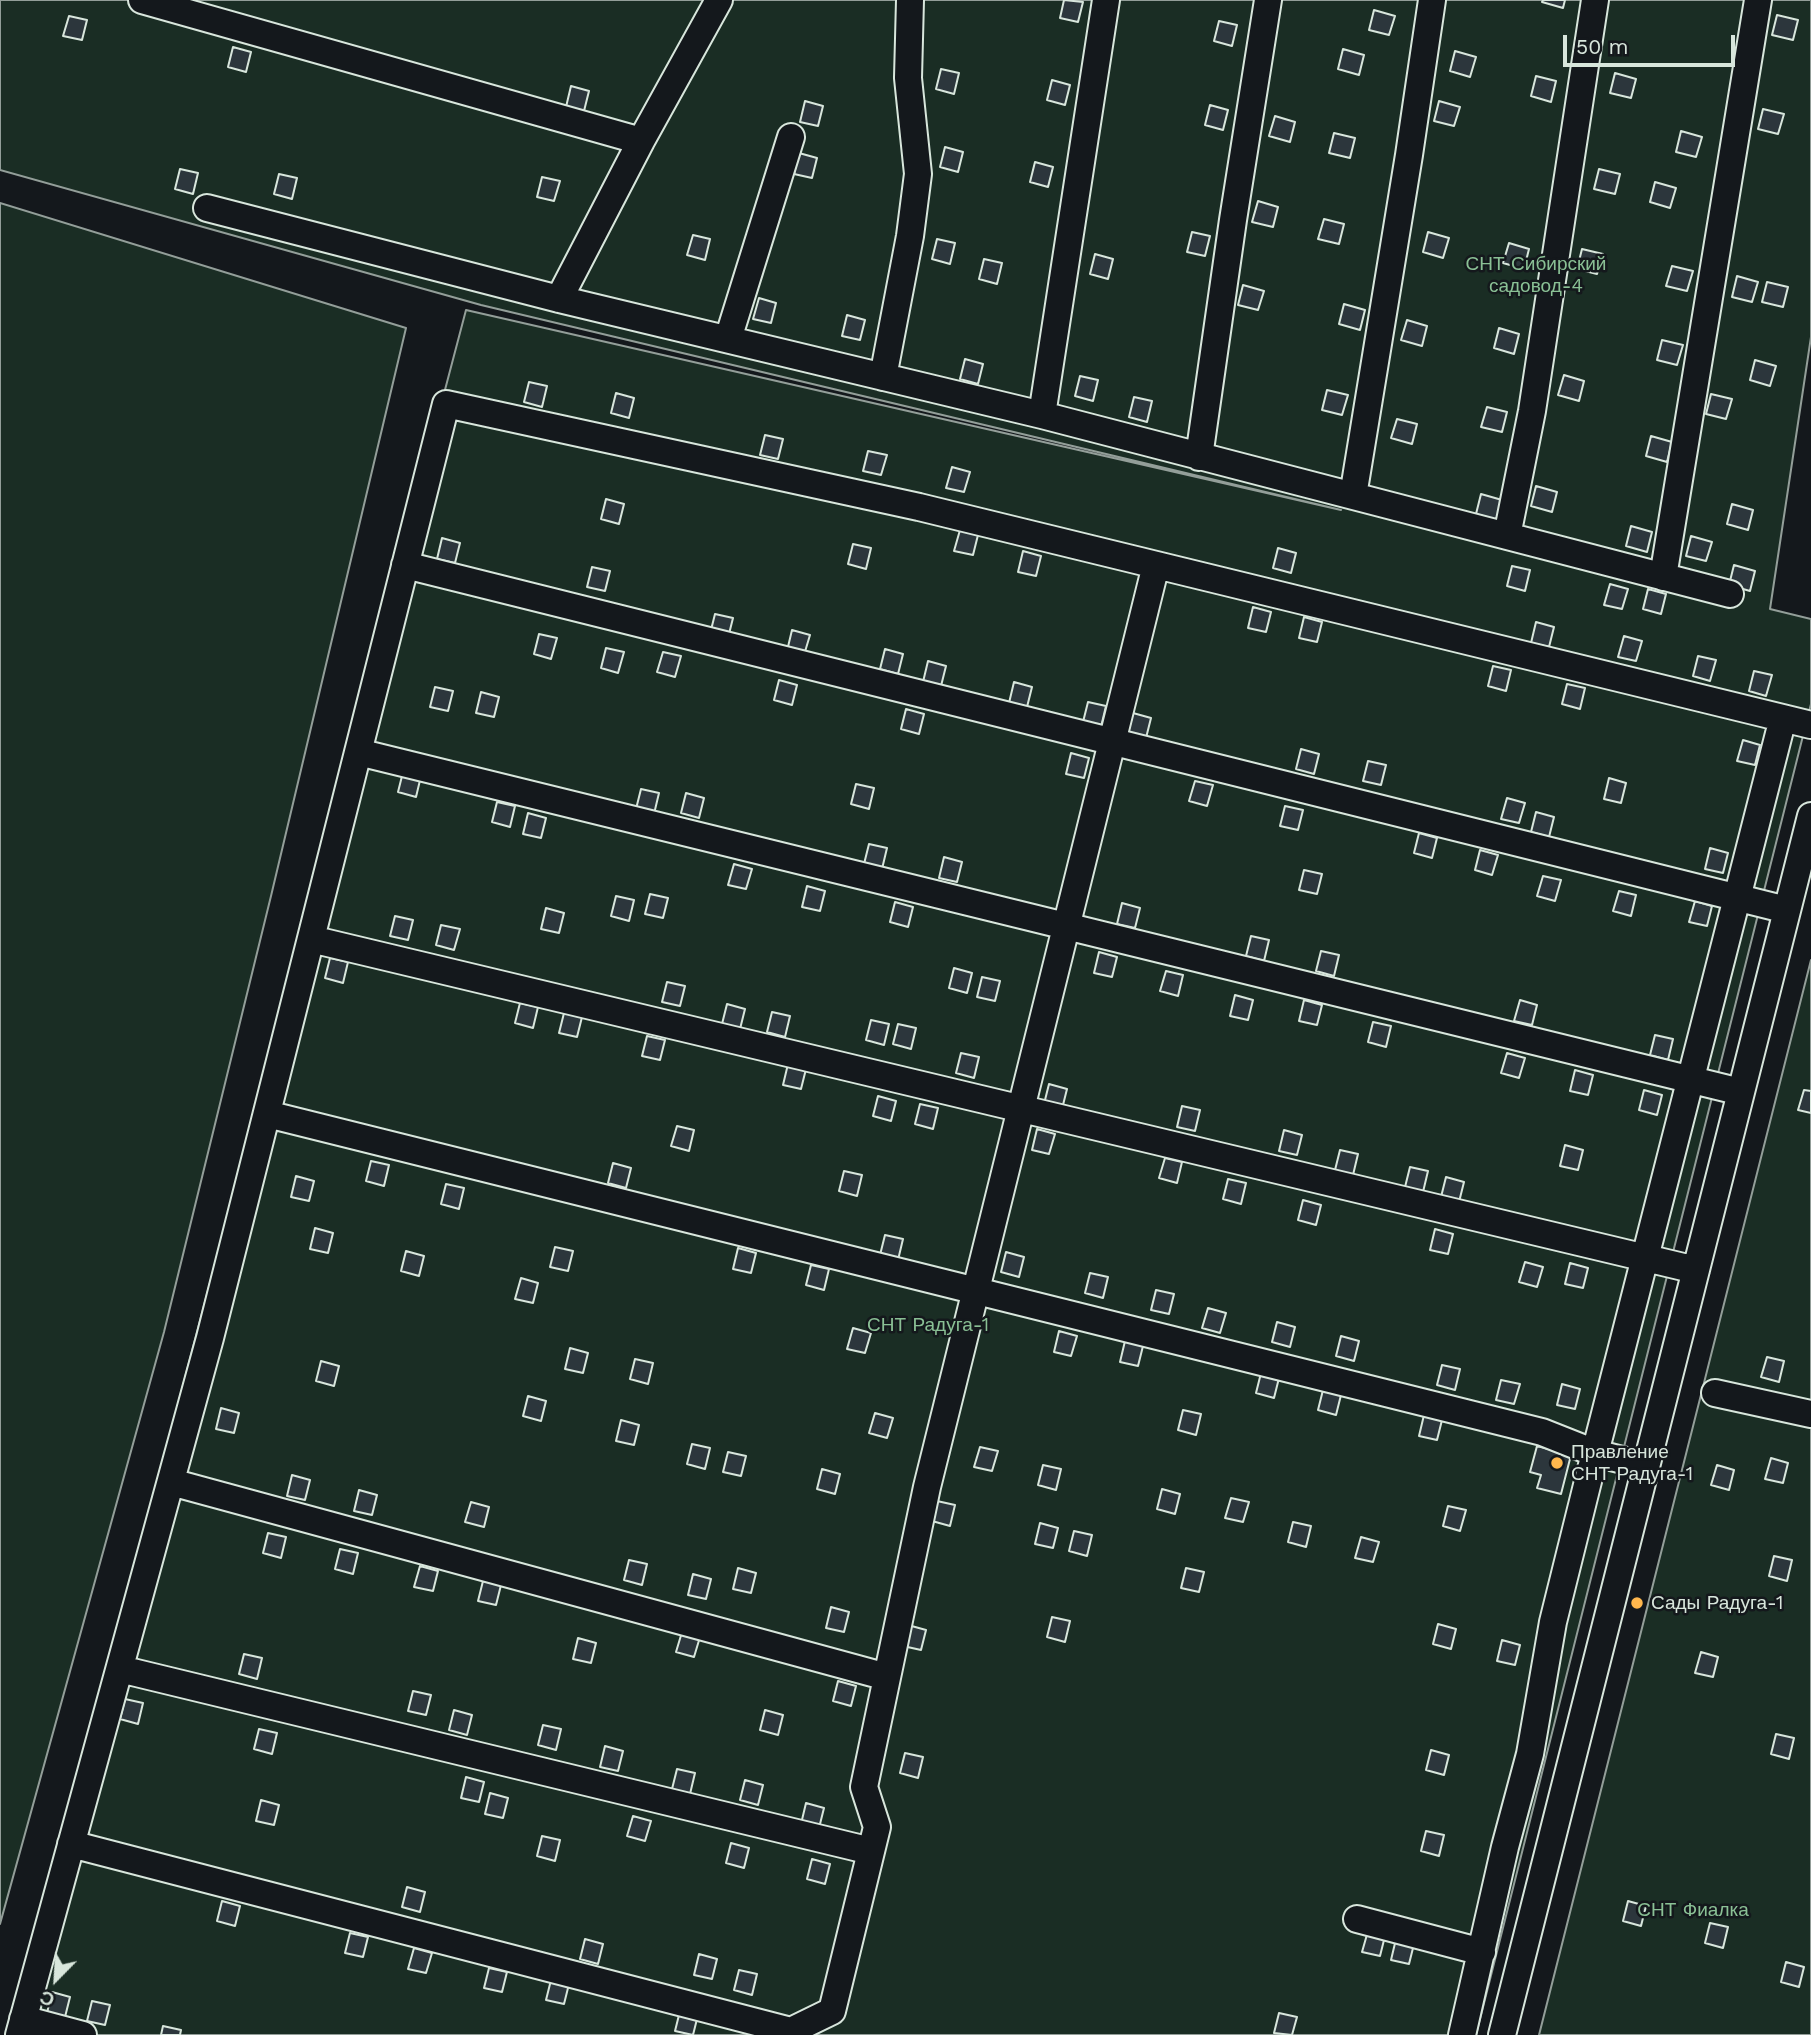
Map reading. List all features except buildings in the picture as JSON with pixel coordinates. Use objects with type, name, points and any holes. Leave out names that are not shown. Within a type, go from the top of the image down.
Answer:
[{"type":"street","points":[[142,0],[641,141]]},
{"type":"street","points":[[559,299],[641,141],[719,0]]},
{"type":"street","points":[[884,377],[910,236],[918,174],[908,78],[910,0]]},
{"type":"street","points":[[1042,415],[1106,0]]},
{"type":"street","points":[[1199,457],[1268,0]]},
{"type":"street","points":[[1353,496],[1432,0]]},
{"type":"street","points":[[1507,536],[1532,411],[1595,0]]},
{"type":"street","points":[[1663,577],[1758,0]]},
{"type":"street","points":[[728,340],[791,137]]},
{"type":"street","points":[[207,208],[559,299],[1042,415],[1730,594]]},
{"type":"street","points":[[83,2035],[21,2027],[211,1338],[446,404],[919,507],[1811,724]]},
{"type":"street","points":[[405,565],[1787,910]]},
{"type":"street","points":[[71,1844],[791,2033],[832,2011],[877,1827],[864,1787],[928,1487],[1156,565]]},
{"type":"street","points":[[1462,2035],[1505,1847],[1530,1754],[1553,1622],[1783,718]]},
{"type":"street","points":[[358,752],[1741,1092]]},
{"type":"street","points":[[1502,2035],[1811,816]]},
{"type":"street","points":[[311,939],[1696,1270]]},
{"type":"street","points":[[267,1114],[1542,1432],[1595,1452],[1646,1466]]},
{"type":"street","points":[[1715,1393],[1811,1415]]},
{"type":"street","points":[[171,1482],[887,1677]]},
{"type":"street","points":[[120,1669],[872,1850]]},
{"type":"street","points":[[1357,1919],[1482,1952]]},
{"type":"green space","name":"СНТ Радуга-1","points":[[0,0],[1811,0],[1811,337],[1770,609],[1811,619],[1811,704],[1476,2035],[12,2035],[466,310],[1341,510],[481,305],[0,170]]},
{"type":"green space","points":[[0,203],[406,328],[164,1332],[0,1924]]},
{"type":"green space","name":"СНТ Фиалка","points":[[1811,960],[1811,2035],[1539,2035]]},
{"type":"place","name":"Правление СНТ Радуга-1","points":[[1557,1463]]},
{"type":"place","name":"Сады Радуга-1","points":[[1637,1603]]},
{"type":"park label","name":"СНТ Сибирский садовод-4","points":[[1536,275]]}]
